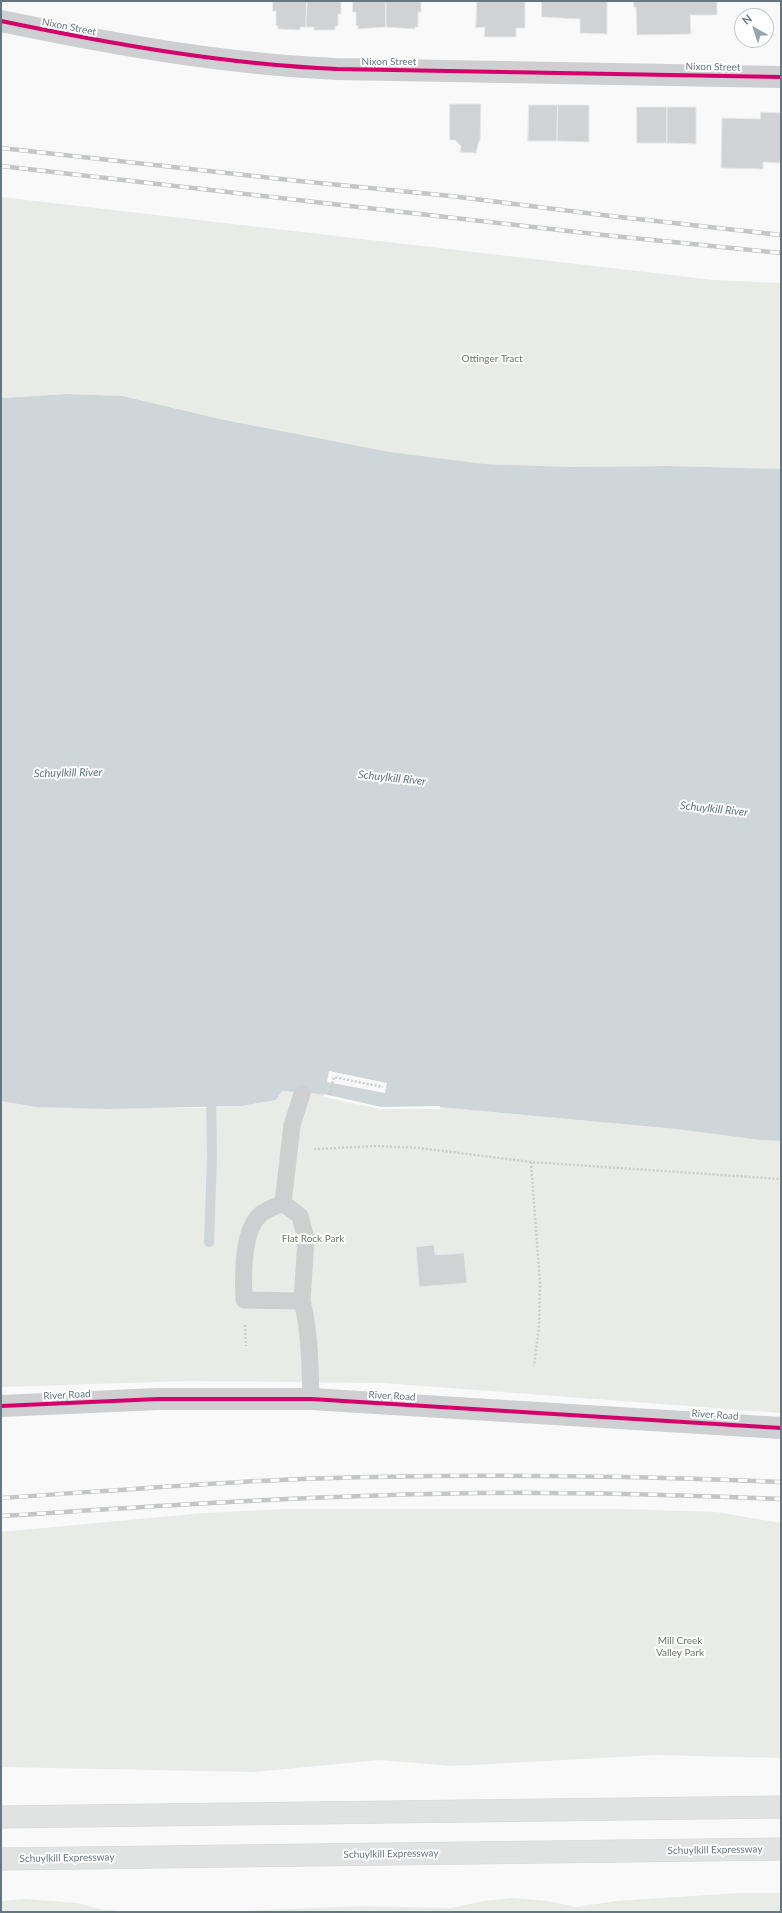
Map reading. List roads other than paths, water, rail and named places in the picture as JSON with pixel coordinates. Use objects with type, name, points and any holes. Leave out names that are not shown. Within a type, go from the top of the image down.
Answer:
[{"type":"highway","points":[[1,1817],[781,1807]]},
{"type":"highway","name":"Schuylkill Expressway","points":[[1,1859],[781,1849]]},
{"type":"street","name":"Nixon Street","points":[[1,21],[137,48],[216,59],[308,68],[781,76]]},
{"type":"street","name":"River Road","points":[[1,1406],[158,1399],[311,1399],[781,1428]]},
{"type":"lane","points":[[283,1203],[292,1125],[302,1094]]},
{"type":"lane","points":[[283,1203],[300,1216],[306,1239],[302,1301],[306,1319],[310,1354],[311,1399]]},
{"type":"lane","points":[[283,1203],[260,1215],[247,1237],[243,1276],[244,1300],[302,1301]]},
{"type":"water","name":"Schuylkill River","points":[[68,394],[123,396],[220,419],[390,452],[485,464],[572,467],[670,466],[781,469],[781,1141],[760,1140],[676,1129],[438,1107],[380,1107],[319,1094],[282,1091],[276,1100],[241,1106],[109,1109],[36,1107],[1,1101],[1,398]]},
{"type":"waterway","points":[[209,1242],[212,1157],[211,1094]]},
{"type":"railway","points":[[1,148],[299,181],[451,196],[781,235]]},
{"type":"railway","points":[[1,166],[603,235],[781,253]]},
{"type":"railway","points":[[1,1498],[234,1482],[373,1477],[577,1476],[781,1482]]},
{"type":"railway","points":[[1,1516],[240,1502],[419,1494],[592,1493],[781,1499]]},
{"type":"park label","name":"Ottinger Tract","points":[[492,359]]},
{"type":"park label","name":"Flat Rock Park","points":[[313,1239]]},
{"type":"park label","name":"Mill Creek Valley Park","points":[[680,1646]]}]
